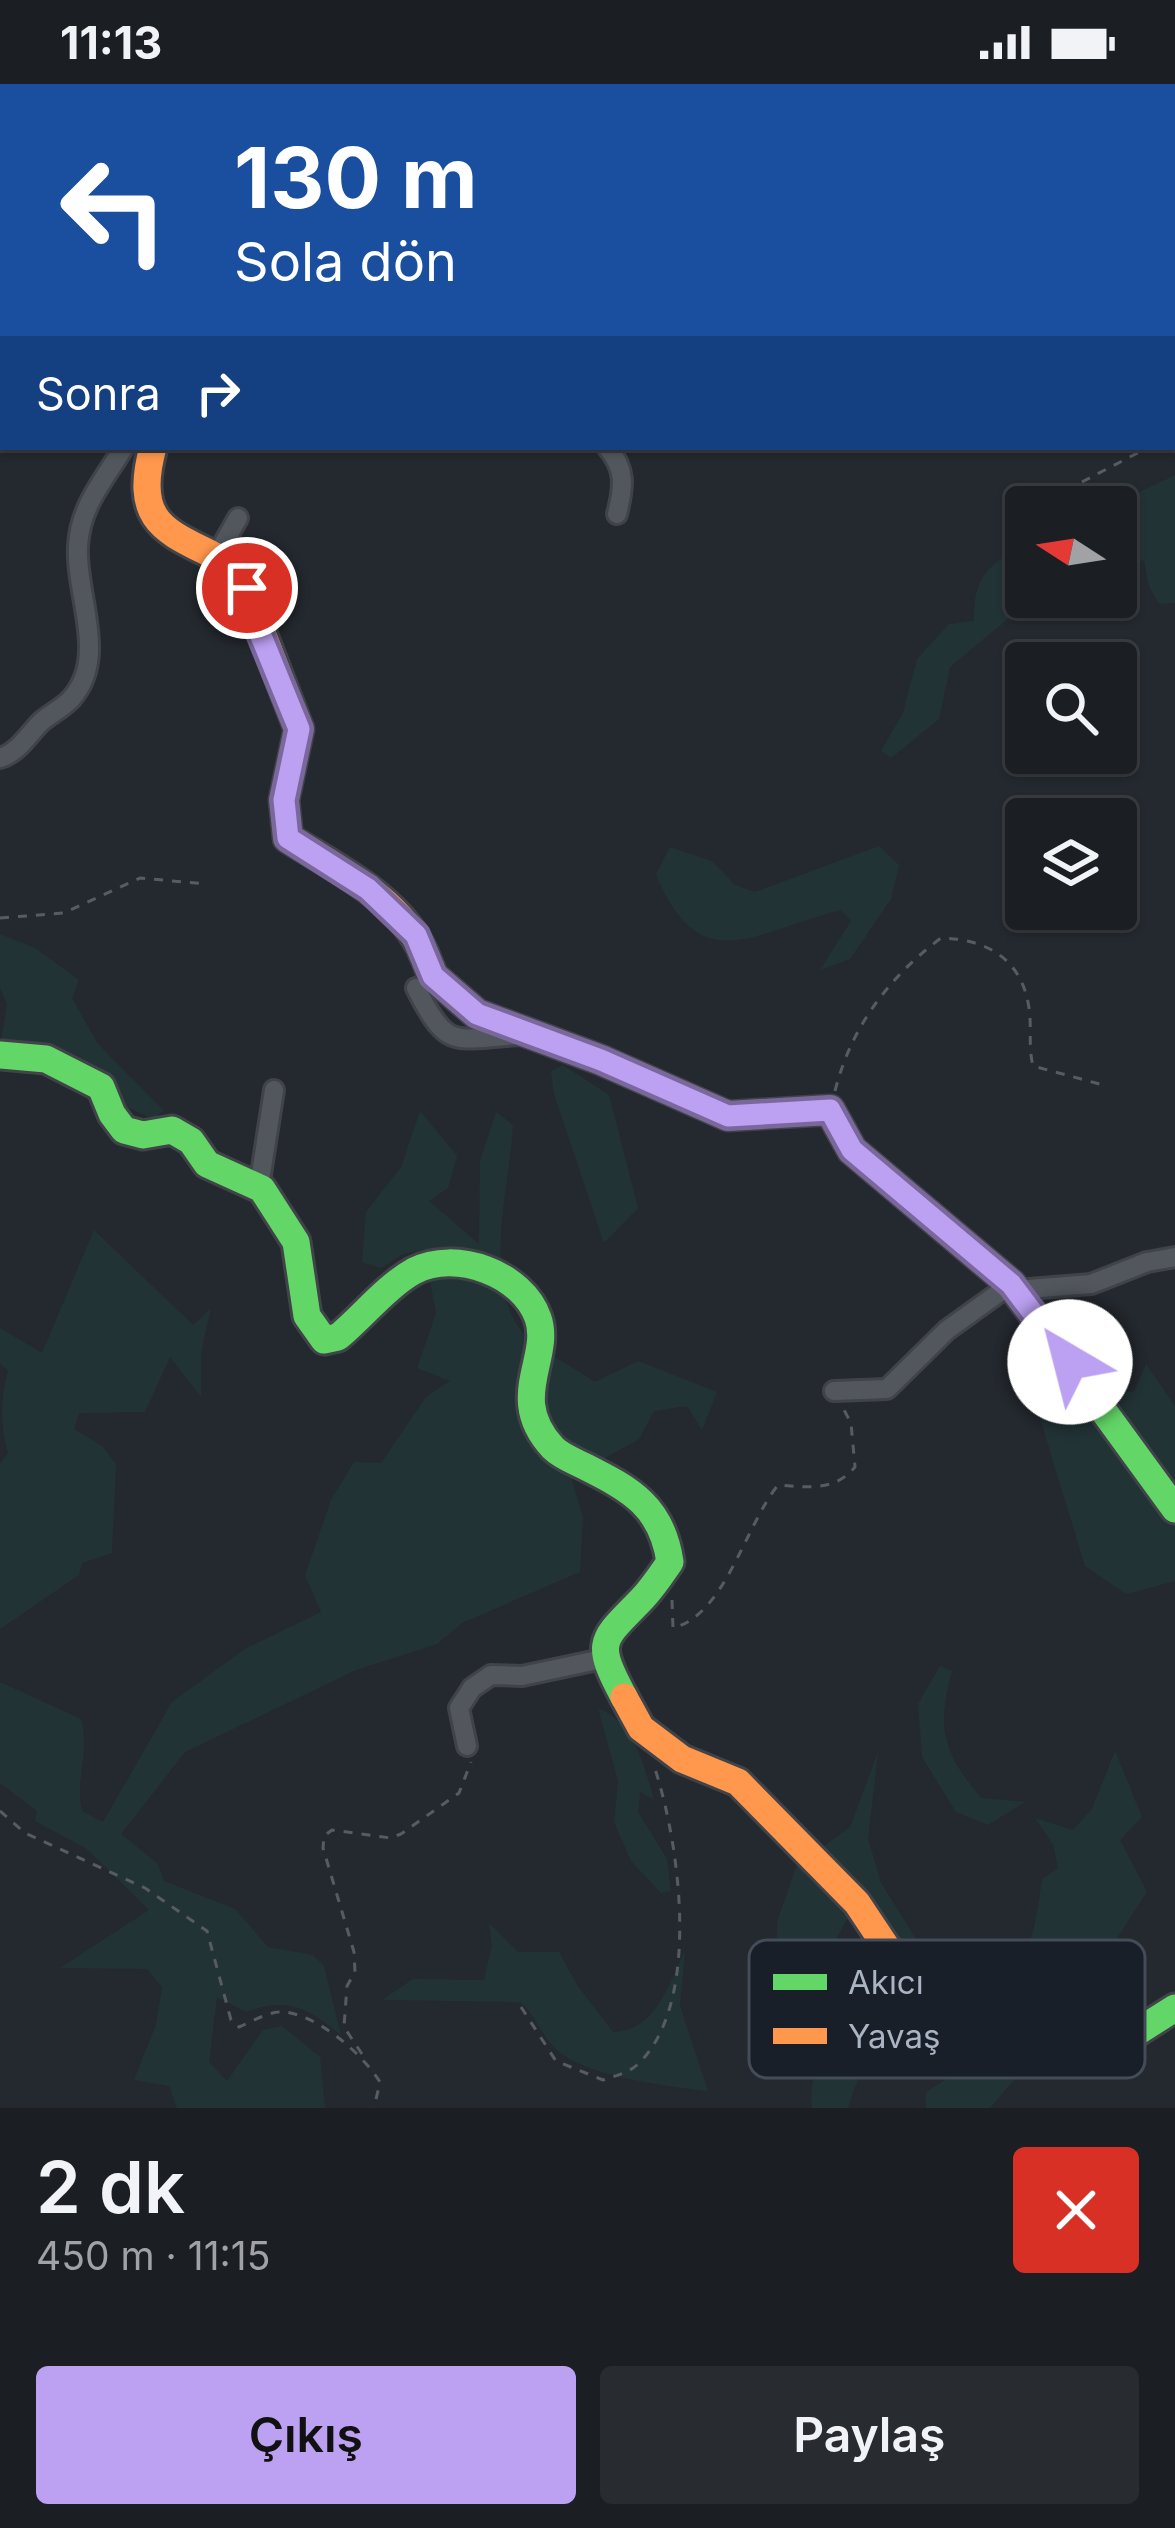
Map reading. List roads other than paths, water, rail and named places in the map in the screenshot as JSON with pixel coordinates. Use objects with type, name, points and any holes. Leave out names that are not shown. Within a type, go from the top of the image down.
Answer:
[{"type":"street","points":[[0,758],[11,755],[73,698],[86,664],[90,628],[80,587],[78,545],[86,504],[122,450]]},
{"type":"street","points":[[152,450],[143,475],[146,502],[156,523],[171,539],[217,555],[237,568],[299,729],[284,800],[288,838],[368,889],[416,935],[433,976],[477,1014],[728,1116],[830,1110],[852,1150],[1014,1287],[1175,1509]]},
{"type":"street","points":[[610,450],[621,463],[624,487],[617,514]]},
{"type":"street","points":[[217,555],[238,518]]},
{"type":"street","points":[[263,645],[257,599],[262,580],[279,569]]},
{"type":"street","points":[[416,988],[440,1032],[453,1040],[532,1034]]},
{"type":"street","points":[[0,1054],[46,1059],[101,1087],[111,1115],[125,1132],[144,1137],[172,1130],[190,1141],[207,1164],[260,1187],[296,1242],[307,1316],[324,1340],[338,1337],[416,1270],[449,1264],[488,1268],[522,1289],[540,1321],[530,1399],[537,1426],[555,1451],[624,1486],[665,1528],[670,1562],[643,1599],[611,1625],[607,1658],[641,1728],[682,1759],[738,1782],[857,1903],[882,1940]]},
{"type":"street","points":[[260,1187],[274,1090]]},
{"type":"street","points":[[834,1390],[887,1389],[946,1330],[1014,1287],[1091,1284],[1147,1262],[1175,1257]]},
{"type":"street","points":[[467,1746],[459,1708],[472,1688],[491,1675],[522,1676],[607,1658]]},
{"type":"street","points":[[1145,2027],[1175,2008]]}]
